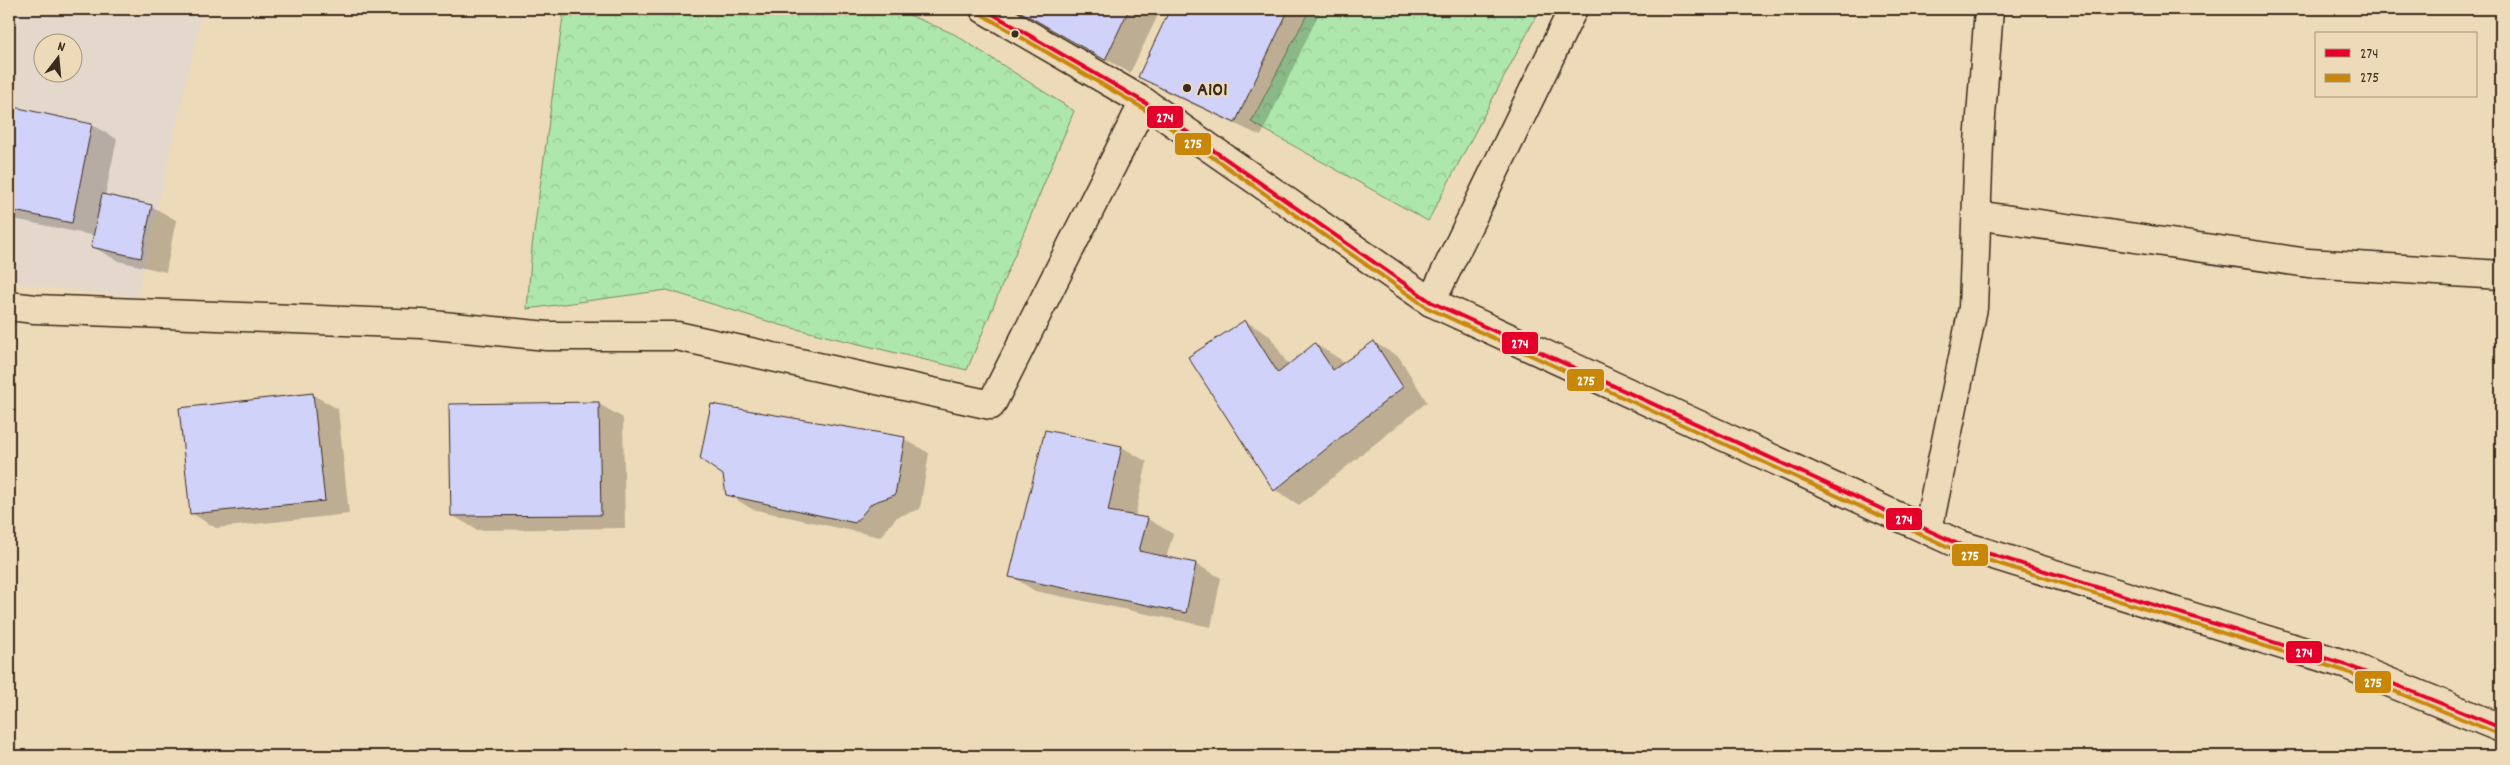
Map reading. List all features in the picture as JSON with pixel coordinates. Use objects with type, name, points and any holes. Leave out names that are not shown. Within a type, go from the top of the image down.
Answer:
[{"type":"street","points":[[984,9],[1144,102],[1431,302],[1958,544],[2347,665],[2501,728]]},
{"type":"street","points":[[1431,302],[1573,9]]},
{"type":"street","points":[[1928,530],[1973,308],[1976,215],[1989,9]]},
{"type":"street","points":[[9,306],[422,324],[547,336],[677,336],[991,405],[1144,102]]},
{"type":"street","points":[[1976,215],[2308,263],[2501,275]]},
{"type":"shaded area","points":[[9,9],[203,9],[137,297],[9,283]]},
{"type":"green space","points":[[564,9],[895,9],[954,34],[1074,111],[967,370],[780,325],[667,290],[527,309],[532,247]]},
{"type":"green space","points":[[1310,9],[1540,9],[1428,221],[1251,122]]},
{"type":"building","points":[[1016,9],[1129,9],[1105,60]]},
{"type":"building","points":[[1170,9],[1289,9],[1235,123],[1138,77]]},
{"type":"building","points":[[9,106],[92,124],[72,223],[9,210]]},
{"type":"building","points":[[102,194],[152,205],[141,258],[91,247]]},
{"type":"building","points":[[1245,320],[1278,373],[1315,343],[1333,370],[1374,341],[1403,387],[1274,491],[1188,357]]},
{"type":"building","points":[[313,393],[325,501],[190,514],[179,408]]},
{"type":"building","points":[[599,402],[601,515],[451,516],[449,404]]},
{"type":"building","points":[[711,404],[905,437],[895,495],[872,503],[855,523],[726,495],[723,475],[700,459]]},
{"type":"building","points":[[1045,430],[1122,446],[1108,511],[1148,518],[1139,551],[1196,563],[1186,613],[1009,577]]},
{"type":"transit line","name":"274","points":[[984,9],[1144,102],[1431,302],[1958,544],[2347,665],[2501,728]]},
{"type":"transit line","name":"275","points":[[981,14],[1141,107],[1428,308],[1955,550],[2345,671],[2499,734]]},
{"type":"place","name":"A101","points":[[1187,88]]}]
